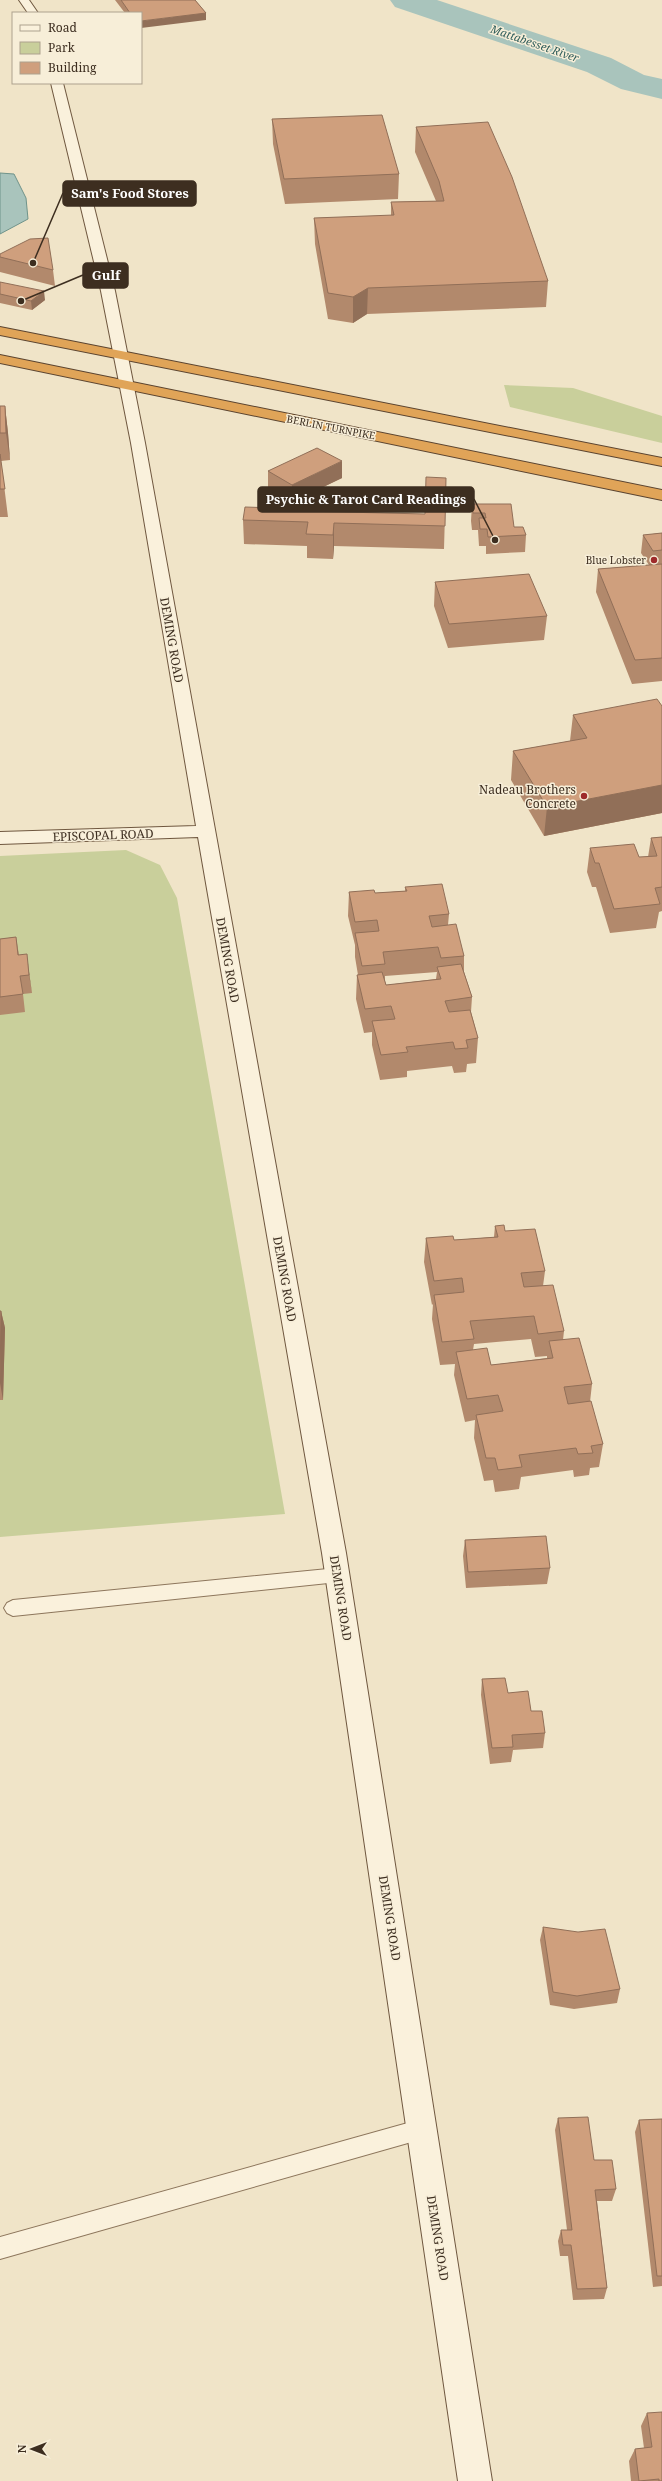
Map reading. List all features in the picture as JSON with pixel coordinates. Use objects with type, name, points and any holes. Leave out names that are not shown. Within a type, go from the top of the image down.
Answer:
[{"type":"highway","points":[[0,331],[662,462]]},
{"type":"highway","name":"BERLIN TURNPIKE","points":[[0,359],[662,495]]},
{"type":"street","points":[[24,0],[32,12]]},
{"type":"street","name":"DEMING ROAD","points":[[57,84],[108,291],[127,386],[338,1575],[475,2481]]},
{"type":"street","name":"EPISCOPAL ROAD","points":[[0,838],[205,831]]},
{"type":"lane","points":[[13,1608],[338,1575]]},
{"type":"lane","points":[[0,2248],[422,2129]]},
{"type":"green space","points":[[504,385],[573,388],[662,416],[662,443],[510,407]]},
{"type":"green space","points":[[126,850],[160,865],[177,898],[285,1514],[0,1537],[0,856]]},
{"type":"water","points":[[0,173],[14,174],[26,198],[28,219],[0,234]]},
{"type":"building","points":[[121,0],[195,0],[206,13],[142,21],[142,12],[129,12]]},
{"type":"building","points":[[382,115],[399,174],[284,179],[272,119]]},
{"type":"building","points":[[488,122],[512,177],[548,281],[368,288],[353,297],[328,293],[314,218],[394,215],[391,202],[444,201],[439,181],[416,127]]},
{"type":"building","points":[[48,238],[53,270],[0,257],[0,254],[30,239]]},
{"type":"building","points":[[0,282],[44,291],[31,301],[0,294]]},
{"type":"building","points":[[0,406],[5,406],[6,433],[0,433]]},
{"type":"building","points":[[317,448],[342,461],[292,485],[268,471]]},
{"type":"building","points":[[0,454],[5,489],[0,489]]},
{"type":"building","points":[[426,477],[446,478],[445,526],[334,523],[333,535],[306,534],[308,522],[243,520],[245,507],[303,509],[302,511],[425,514]]},
{"type":"building","points":[[472,504],[511,504],[514,527],[523,527],[526,535],[488,537],[487,529],[480,529],[479,518],[486,518],[485,513],[473,513]]},
{"type":"building","points":[[662,533],[662,550],[653,551],[643,535]]},
{"type":"building","points":[[662,564],[662,658],[635,660],[598,569]]},
{"type":"building","points":[[529,574],[547,616],[449,624],[435,582]]},
{"type":"building","points":[[657,699],[662,706],[662,785],[547,807],[513,751],[587,738],[573,715]]},
{"type":"building","points":[[662,837],[662,887],[655,888],[660,904],[614,909],[599,863],[595,863],[590,848],[634,844],[639,857],[657,856],[651,838]]},
{"type":"building","points":[[442,884],[449,914],[429,916],[432,927],[456,924],[464,956],[441,958],[438,947],[383,952],[385,964],[362,966],[355,933],[379,931],[377,920],[355,922],[349,892],[374,890],[375,893],[407,891],[405,887]]},
{"type":"building","points":[[16,937],[18,955],[27,954],[29,975],[20,976],[23,994],[0,997],[0,939]]},
{"type":"building","points":[[461,964],[472,997],[445,1001],[449,1012],[470,1010],[478,1038],[466,1040],[468,1048],[455,1049],[453,1042],[406,1047],[408,1052],[381,1055],[372,1021],[395,1019],[391,1006],[365,1009],[357,975],[382,972],[386,985],[441,979],[437,967]]},
{"type":"building","points":[[504,1225],[505,1231],[535,1229],[545,1271],[521,1273],[524,1287],[553,1285],[564,1331],[538,1334],[534,1316],[470,1321],[474,1339],[442,1342],[434,1295],[464,1292],[462,1278],[434,1281],[426,1238],[453,1236],[454,1240],[498,1237],[495,1226]]},
{"type":"building","points":[[0,1311],[1,1311],[0,1382]]},
{"type":"building","points":[[579,1338],[592,1384],[564,1387],[568,1404],[591,1401],[603,1444],[591,1446],[593,1453],[578,1454],[576,1448],[519,1455],[522,1467],[498,1470],[495,1458],[486,1458],[476,1415],[503,1411],[498,1395],[467,1399],[456,1352],[487,1348],[491,1365],[553,1358],[549,1341]]},
{"type":"building","points":[[546,1536],[550,1568],[468,1572],[465,1540]]},
{"type":"building","points":[[505,1678],[508,1693],[528,1691],[531,1711],[542,1711],[545,1733],[512,1735],[513,1747],[492,1748],[482,1679]]},
{"type":"building","points":[[543,1927],[578,1932],[605,1929],[620,1989],[577,1996],[553,1992]]},
{"type":"building","points":[[588,2117],[594,2160],[612,2160],[616,2189],[595,2190],[607,2288],[577,2289],[571,2245],[563,2245],[561,2230],[572,2230],[558,2118]]},
{"type":"building","points":[[662,2119],[662,2276],[657,2276],[639,2120]]},
{"type":"building","points":[[662,2412],[662,2481],[659,2481],[659,2479],[639,2481],[635,2449],[652,2447],[647,2413]]},
{"type":"waterway","name":"Mattabesset River","points":[[406,0],[599,65],[633,82],[662,89]]},
{"type":"place","name":"Sam's Food Stores","points":[[33,263]]},
{"type":"place","name":"Gulf","points":[[21,301]]},
{"type":"place","name":"Psychic & Tarot Card Readings","points":[[495,540]]},
{"type":"place","name":"Blue Lobster","points":[[654,560]]},
{"type":"place","name":"Nadeau Brothers Concrete","points":[[584,796]]}]
